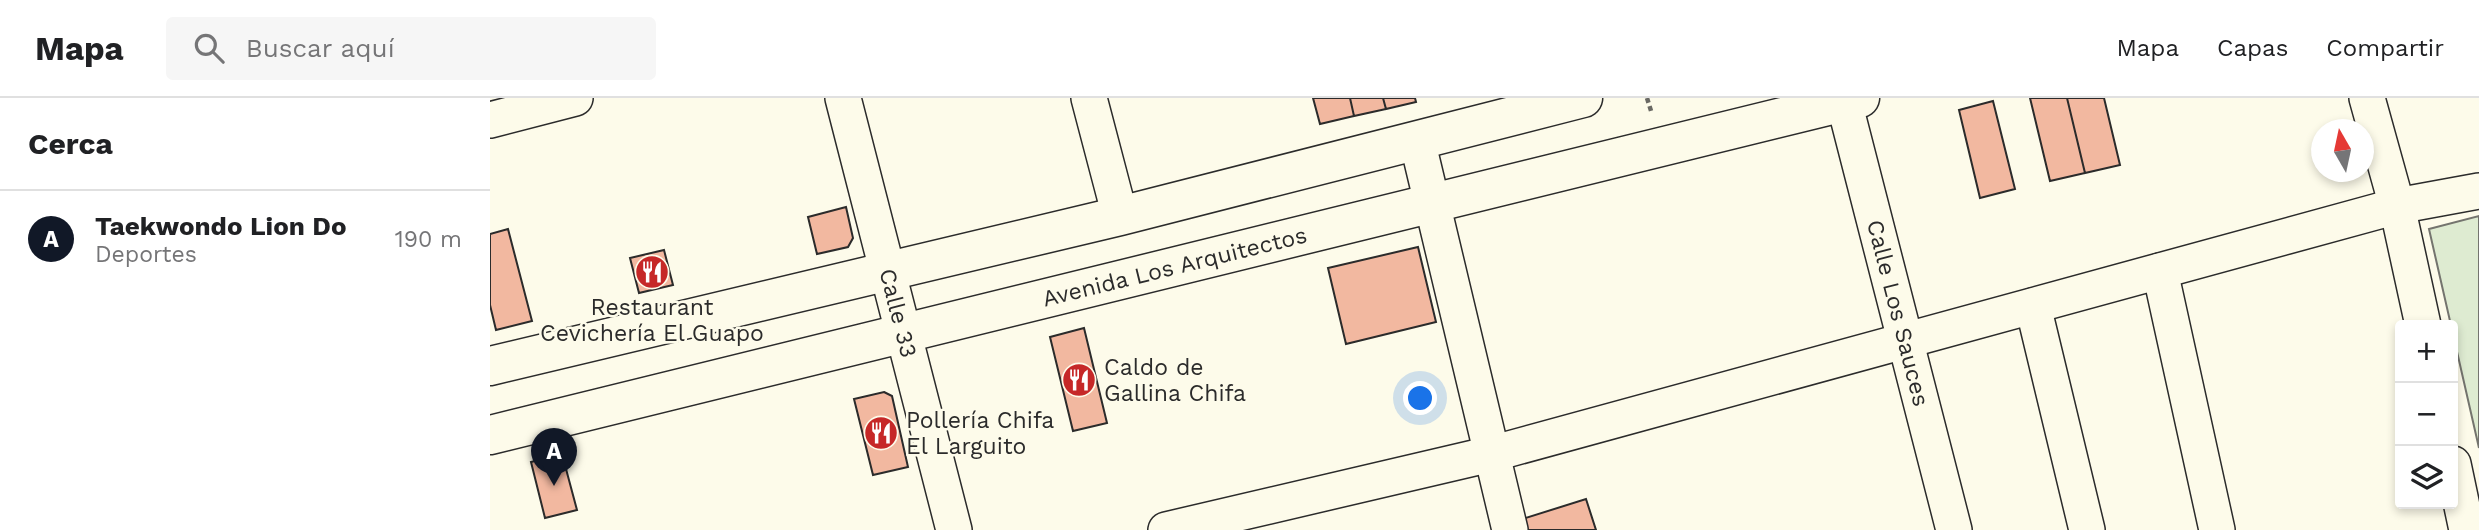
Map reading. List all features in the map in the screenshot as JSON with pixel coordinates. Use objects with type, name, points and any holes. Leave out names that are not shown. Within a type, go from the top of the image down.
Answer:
[{"type":"main road","points":[[490,366],[1120,216],[1583,98]]},
{"type":"main road","name":"Avenida Los Arquitectos","points":[[490,435],[1849,99]]},
{"type":"street","points":[[490,120],[575,98]]},
{"type":"street","name":"Calle 33","points":[[843,98],[954,530]]},
{"type":"street","points":[[1089,98],[1120,216]]},
{"type":"street","points":[[2367,98],[2397,206],[2422,320]]},
{"type":"street","name":"Calle Los Sauces","points":[[1849,99],[1905,341],[1954,530]]},
{"type":"street","points":[[1417,140],[1510,530]]},
{"type":"street","points":[[1166,530],[1492,453],[2397,206],[2479,191]]},
{"type":"street","points":[[2160,271],[2217,530]]},
{"type":"street","points":[[2032,306],[2087,530]]},
{"type":"street","points":[[2458,488],[2467,530]]},
{"type":"green space","points":[[2479,216],[2479,448],[2458,356],[2458,320],[2450,320],[2429,229]]},
{"type":"building","points":[[1313,98],[1350,98],[1354,116],[1320,124]]},
{"type":"building","points":[[1350,98],[1383,98],[1386,109],[1354,116]]},
{"type":"building","points":[[1383,98],[1415,98],[1416,102],[1386,109]]},
{"type":"building","points":[[2030,98],[2067,98],[2085,173],[2050,181]]},
{"type":"building","points":[[2067,98],[2104,98],[2120,165],[2085,173]]},
{"type":"building","points":[[1993,101],[2015,189],[1980,198],[1959,110]]},
{"type":"building","points":[[846,207],[853,238],[848,247],[817,254],[808,217]]},
{"type":"building","points":[[508,229],[532,321],[496,330],[490,305],[490,234]]},
{"type":"building","points":[[1418,247],[1436,322],[1346,344],[1328,268]]},
{"type":"building","name":"Restaurant Cevichería El Guapo","points":[[664,250],[673,285],[639,293],[630,258]]},
{"type":"building","name":"Caldo de Gallina Chifa","points":[[1084,328],[1107,423],[1073,431],[1050,337]]},
{"type":"building","name":"Pollería Chifa El Larguito","points":[[884,392],[892,396],[908,467],[873,475],[854,399]]},
{"type":"building","points":[[562,454],[577,510],[545,518],[531,462]]},
{"type":"building","points":[[1586,499],[1596,530],[1516,530],[1513,522]]},
{"type":"place","name":"Restaurant Cevichería El Guapo","points":[[652,272]]},
{"type":"place","name":"Caldo de Gallina Chifa","points":[[1079,380]]},
{"type":"place","name":"Pollería Chifa El Larguito","points":[[881,433]]},
{"type":"place","name":"Taekwondo Lion Do","points":[[554,486]]}]
